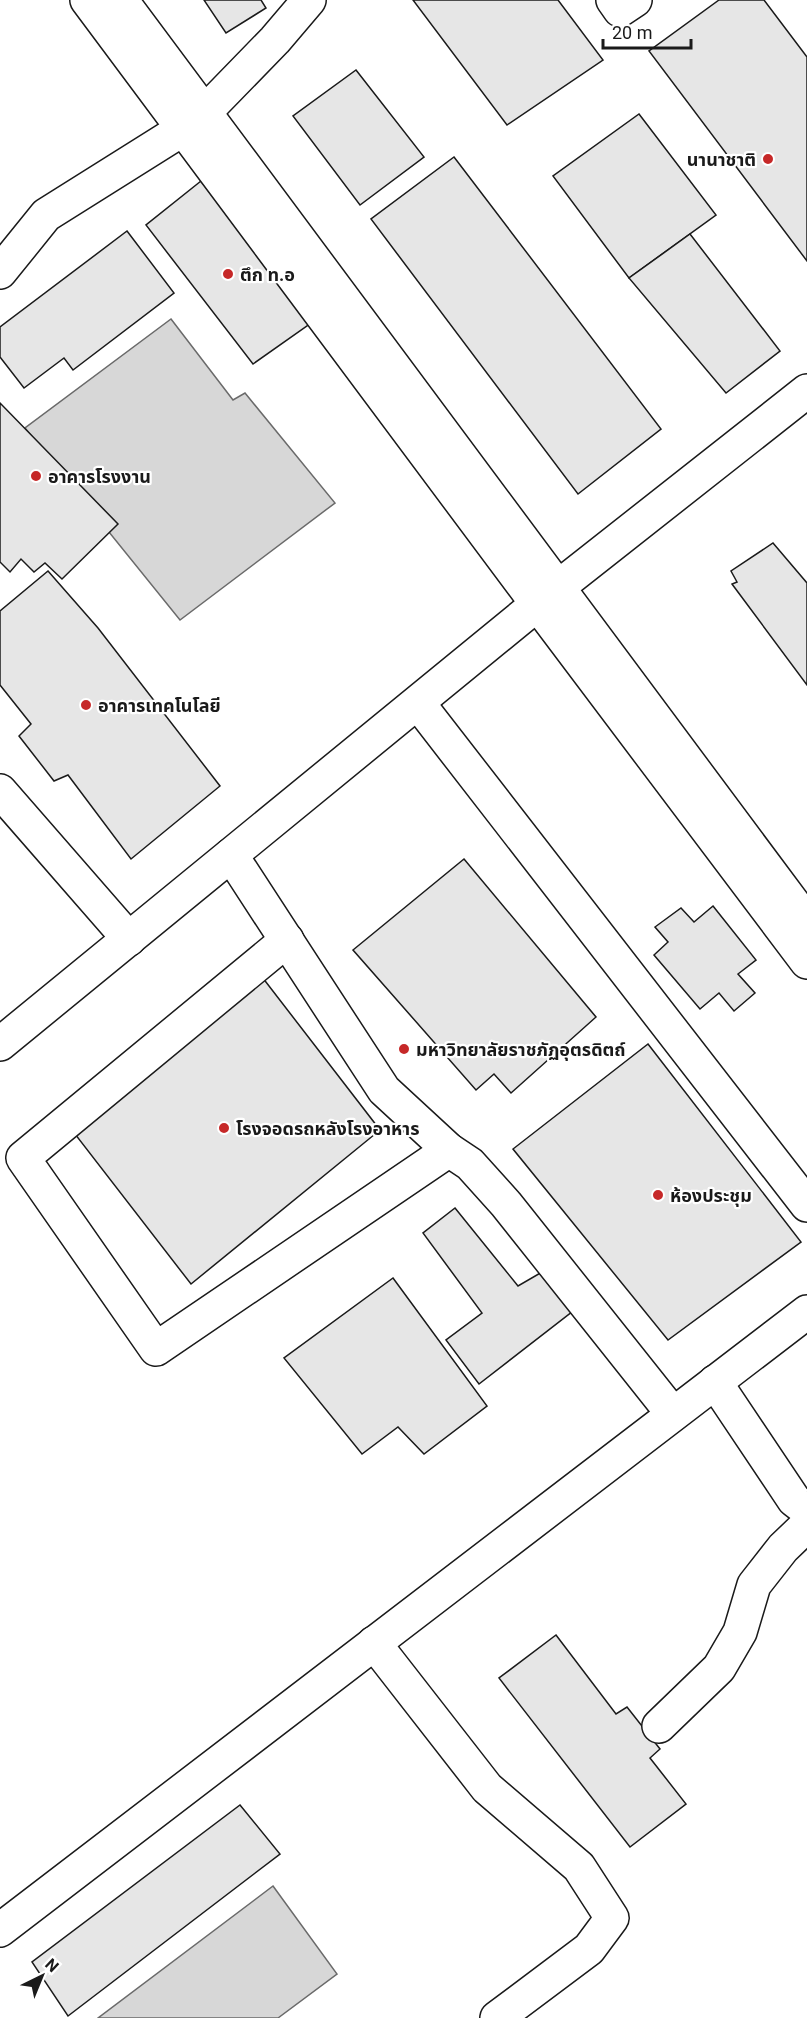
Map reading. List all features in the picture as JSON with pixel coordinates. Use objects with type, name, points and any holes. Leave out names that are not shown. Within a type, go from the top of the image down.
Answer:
[{"type":"lane","points":[[87,0],[194,121],[548,597],[807,962]]},
{"type":"lane","points":[[121,0],[194,121]]},
{"type":"lane","points":[[0,272],[46,215],[194,121],[275,40],[309,0]]},
{"type":"lane","points":[[614,0],[620,10],[635,0]]},
{"type":"lane","points":[[0,1044],[548,597],[807,391]]},
{"type":"lane","points":[[548,597],[807,922]]},
{"type":"lane","points":[[418,703],[807,1205]]},
{"type":"lane","points":[[0,791],[129,939]]},
{"type":"lane","points":[[231,855],[384,1090],[449,1150],[470,1164],[507,1204],[673,1414]]},
{"type":"lane","points":[[286,940],[23,1158],[156,1349],[449,1150]]},
{"type":"lane","points":[[0,1930],[807,1312]]},
{"type":"lane","points":[[715,1382],[794,1500],[807,1510]]},
{"type":"lane","points":[[659,1726],[719,1668],[740,1632],[754,1585],[783,1548],[807,1525]]},
{"type":"lane","points":[[374,1643],[487,1788],[579,1867],[612,1918],[589,1949],[497,2018]]},
{"type":"shaded area","points":[[171,319],[233,400],[245,393],[335,503],[180,620],[25,428]]},
{"type":"shaded area","points":[[273,1886],[337,1974],[278,2018],[98,2018]]},
{"type":"building","points":[[204,0],[261,0],[266,8],[226,33]]},
{"type":"building","points":[[413,0],[558,0],[603,60],[507,125]]},
{"type":"building","name":"นานาชาติ","points":[[719,0],[764,0],[807,57],[807,261],[649,51]]},
{"type":"building","points":[[356,70],[424,157],[360,205],[293,116]]},
{"type":"building","points":[[639,114],[716,215],[629,278],[553,176]]},
{"type":"building","points":[[454,157],[661,429],[578,494],[371,219]]},
{"type":"building","name":"ตึก ท.อ","points":[[201,181],[311,323],[253,364],[146,225]]},
{"type":"building","points":[[127,231],[174,293],[73,370],[64,358],[24,388],[0,357],[0,327]]},
{"type":"building","points":[[690,234],[780,351],[726,393],[629,278]]},
{"type":"building","name":"อาคารโรงงาน","points":[[0,403],[118,524],[62,579],[45,563],[34,572],[21,559],[10,572],[0,562]]},
{"type":"building","points":[[773,543],[807,583],[807,685],[732,584],[737,582],[731,571]]},
{"type":"building","name":"อาคารเทคโนโลยี","points":[[48,571],[98,628],[220,786],[131,859],[68,775],[54,781],[19,736],[31,724],[0,685],[0,611]]},
{"type":"building","points":[[464,859],[596,1017],[511,1093],[494,1074],[476,1090],[353,950]]},
{"type":"building","points":[[713,906],[756,960],[738,974],[755,993],[734,1011],[719,993],[700,1009],[654,955],[668,942],[655,927],[681,908],[694,922]]},
{"type":"building","name":"โรงจอดรถหลังโรงอาหาร","points":[[259,973],[380,1130],[191,1284],[68,1125]]},
{"type":"building","name":"ห้องประชุม","points":[[648,1044],[801,1242],[668,1340],[513,1149]]},
{"type":"building","points":[[455,1208],[518,1286],[542,1272],[573,1311],[479,1384],[446,1340],[482,1313],[423,1233]]},
{"type":"building","points":[[393,1278],[487,1406],[424,1454],[398,1427],[362,1454],[284,1358]]},
{"type":"building","points":[[556,1635],[616,1714],[627,1707],[660,1749],[650,1758],[686,1804],[630,1847],[499,1678]]},
{"type":"building","points":[[240,1805],[280,1854],[68,2016],[32,1962]]},
{"type":"place","name":"นานาชาติ","points":[[768,159]]},
{"type":"place","name":"ตึก ท.อ","points":[[228,274]]},
{"type":"place","name":"อาคารโรงงาน","points":[[36,476]]},
{"type":"place","name":"อาคารเทคโนโลยี","points":[[86,705]]},
{"type":"place","name":"มหาวิทยาลัยราชภัฏอุตรดิตถ์","points":[[404,1049]]},
{"type":"place","name":"โรงจอดรถหลังโรงอาหาร","points":[[224,1128]]},
{"type":"place","name":"ห้องประชุม","points":[[658,1195]]}]
